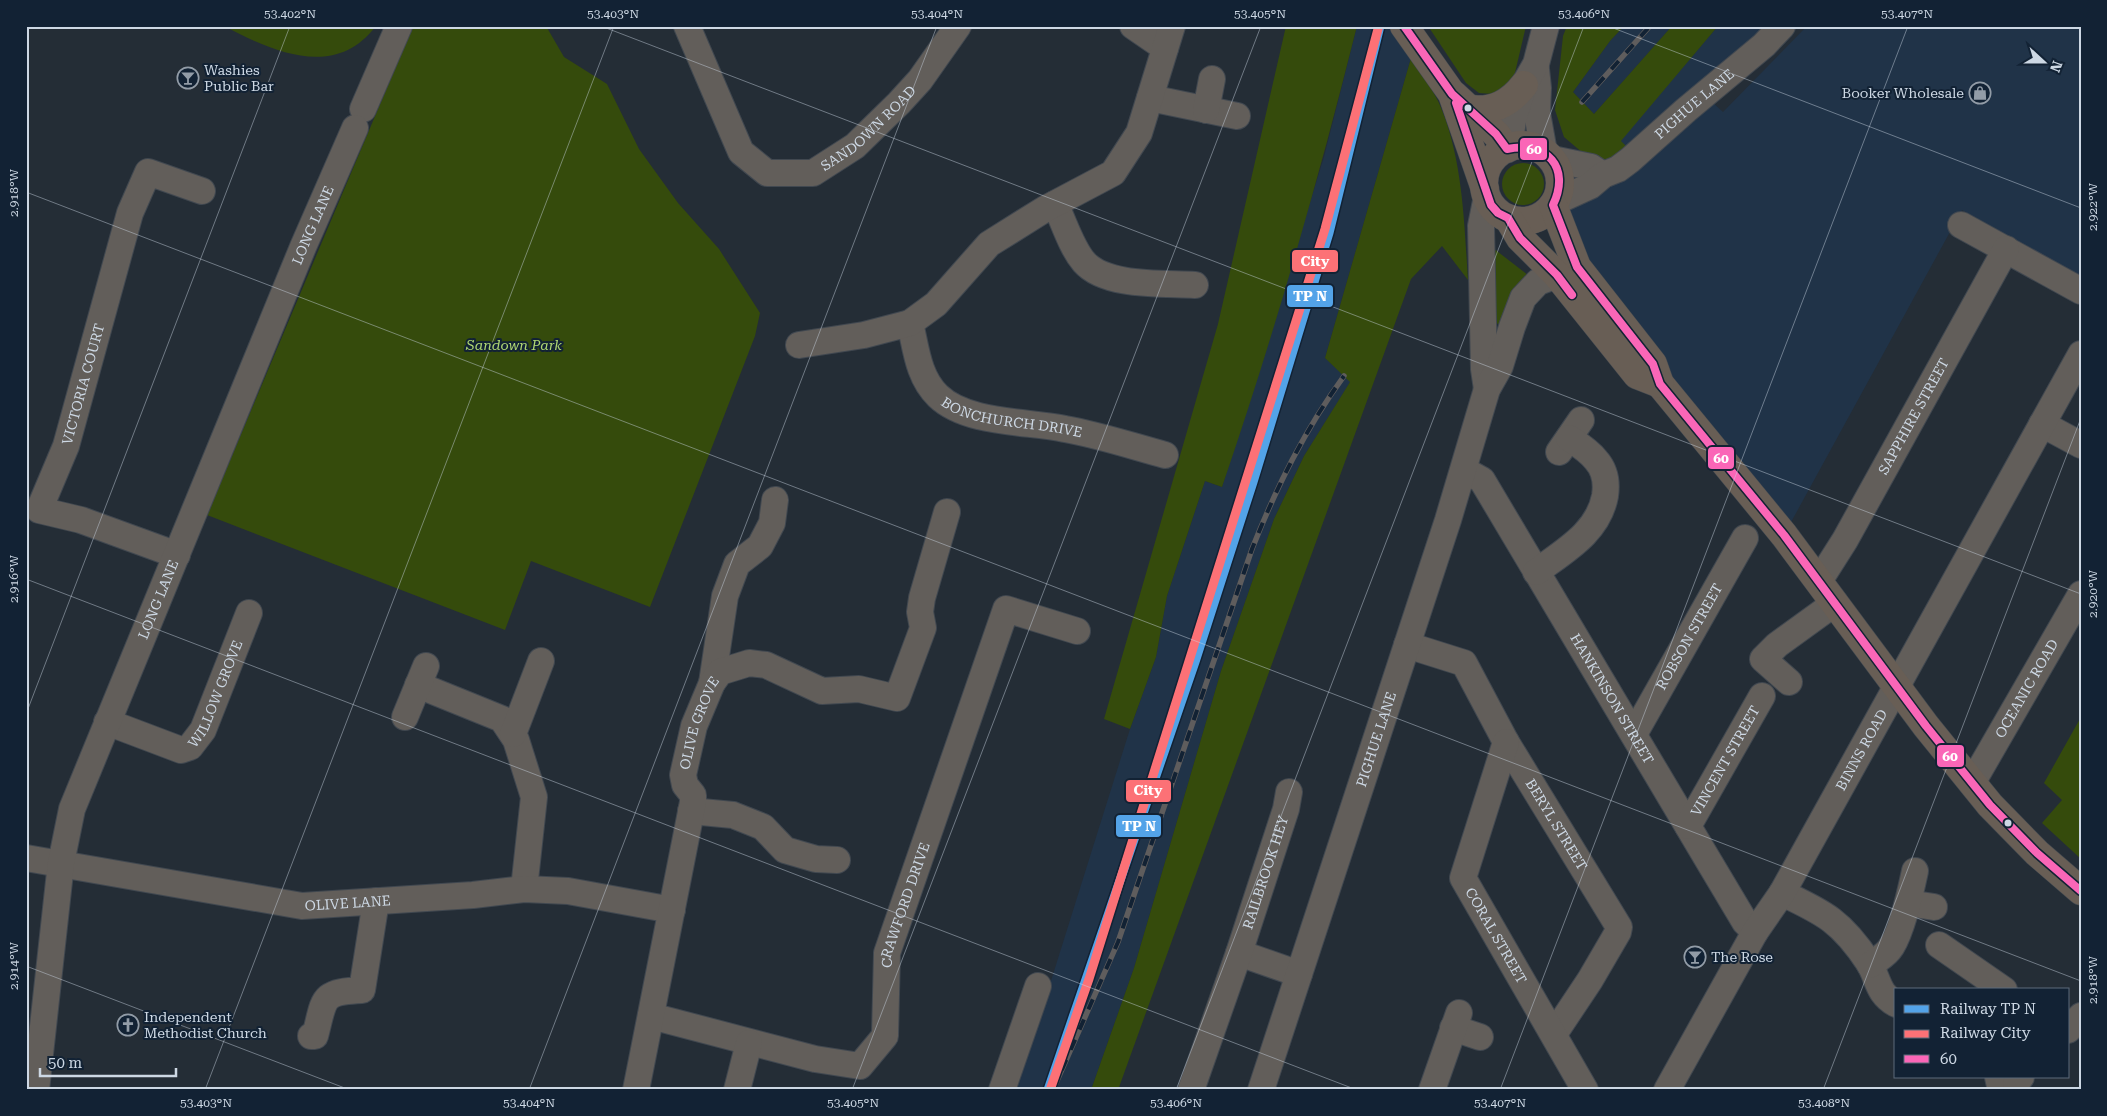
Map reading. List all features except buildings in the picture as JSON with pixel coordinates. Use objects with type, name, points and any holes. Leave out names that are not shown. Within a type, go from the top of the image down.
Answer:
[{"type":"main road","points":[[1412,36],[1461,101],[1508,148]]},
{"type":"main road","points":[[1461,101],[1487,110],[1496,107],[1516,96],[1530,74]]},
{"type":"main road","points":[[1461,101],[1486,193],[1498,213],[1520,221],[1533,220],[1544,214],[1554,203],[1559,191],[1560,180],[1557,169],[1548,156],[1533,147],[1521,145],[1508,148],[1496,156],[1489,166],[1485,178],[1486,193]]},
{"type":"main road","points":[[1554,203],[1577,267],[1653,364],[1660,384],[1769,517],[1897,687],[1990,805],[2030,846],[2081,891]]},
{"type":"main road","points":[[1508,218],[1520,238],[1557,275],[1637,375],[1660,384]]},
{"type":"street","name":"LONG LANE","points":[[36,1090],[60,863],[72,809],[300,256],[398,26]]},
{"type":"street","name":"SANDOWN ROAD","points":[[687,26],[741,152],[767,173],[813,173],[855,146],[899,103],[920,80],[958,26]]},
{"type":"street","points":[[799,345],[864,335],[910,322],[936,304],[989,244],[1055,204],[1113,173],[1139,133],[1169,37],[1133,26]]},
{"type":"street","points":[[1508,148],[1513,120],[1546,26]]},
{"type":"street","name":"PIGHUE LANE","points":[[1554,203],[1590,186],[1630,160],[1764,45],[1782,26]]},
{"type":"street","points":[[1530,74],[1538,88],[1538,114],[1548,156],[1591,167],[1603,176]]},
{"type":"street","points":[[1206,110],[1212,79]]},
{"type":"street","points":[[1150,98],[1237,116]]},
{"type":"street","name":"VICTORIA COURT","points":[[177,555],[81,520],[39,510],[66,446],[130,212],[148,172],[202,190]]},
{"type":"street","name":"PIGHUE LANE","points":[[1486,193],[1481,226],[1484,369],[1487,389]]},
{"type":"street","points":[[1055,204],[1079,254],[1085,263],[1098,274],[1116,280],[1188,278]]},
{"type":"street","points":[[1961,225],[2081,291]]},
{"type":"street","name":"SAPPHIRE STREET","points":[[1819,581],[1849,531],[2006,249]]},
{"type":"street","name":"PIGHUE LANE","points":[[1261,1090],[1464,470],[1487,389],[1500,366],[1523,298],[1538,282],[1557,275]]},
{"type":"street","name":"BONCHURCH DRIVE","points":[[910,322],[924,378],[939,396],[952,407],[974,414],[1067,429],[1165,455]]},
{"type":"street","name":"BINNS ROAD","points":[[1667,1090],[1755,932],[1782,893],[2081,354]]},
{"type":"street","points":[[2042,424],[2081,445]]},
{"type":"street","points":[[1536,572],[1592,528],[1603,504],[1606,487],[1604,471],[1596,460],[1569,437]]},
{"type":"street","name":"HANKINSON STREET","points":[[1464,470],[1482,480],[1745,922],[1755,932]]},
{"type":"street","points":[[712,682],[724,596],[737,564],[760,546],[772,523],[775,500]]},
{"type":"street","name":"OLIVE GROVE","points":[[636,1090],[691,812],[693,795],[685,785],[683,775],[694,726],[712,682],[720,672],[749,663],[766,665],[822,691],[859,688],[897,698],[923,628],[920,612],[922,598],[949,512]]},
{"type":"street","name":"ROBSON STREET","points":[[1634,734],[1745,538]]},
{"type":"street","name":"OCEANIC ROAD","points":[[1972,783],[2081,594]]},
{"type":"street","points":[[1789,682],[1763,659],[1777,645],[1835,604]]},
{"type":"street","name":"CRAWFORD DRIVE","points":[[651,1016],[815,1059],[860,1066],[885,1036],[887,954],[1006,609],[1077,631]]},
{"type":"street","name":"WILLOW GROVE","points":[[107,722],[181,750],[190,748],[202,730],[249,613]]},
{"type":"street","name":"BERYL STREET","points":[[1407,645],[1464,663],[1506,742],[1619,927],[1618,932],[1590,980],[1554,1034]]},
{"type":"street","points":[[513,734],[541,661]]},
{"type":"street","points":[[405,717],[422,676],[502,719],[513,734],[529,777],[534,797],[524,889]]},
{"type":"street","name":"VINCENT STREET","points":[[1688,826],[1762,696]]},
{"type":"street","name":"CORAL STREET","points":[[1506,742],[1463,878],[1585,1090]]},
{"type":"street","name":"RAILBROOK HEY","points":[[1192,1090],[1286,809],[1289,792]]},
{"type":"street","points":[[691,812],[733,815],[763,827],[785,850],[816,859],[837,861]]},
{"type":"street","name":"OLIVE LANE","points":[[26,858],[302,906],[473,895],[524,889],[568,892],[672,910]]},
{"type":"street","points":[[1870,965],[1888,951],[1893,944],[1908,903],[1916,871]]},
{"type":"street","points":[[1782,893],[1826,914],[1839,924],[1854,941],[1870,965],[1885,998],[1894,1003]]},
{"type":"street","points":[[311,1036],[315,1036],[324,1001],[333,993],[362,990],[376,900]]},
{"type":"street","points":[[1908,903],[1934,907]]},
{"type":"street","points":[[1939,945],[2001,988]]},
{"type":"street","points":[[1239,953],[1299,974]]},
{"type":"street","points":[[1002,1090],[1038,986]]},
{"type":"street","points":[[1432,1090],[1456,1020],[1480,1037]]},
{"type":"street","points":[[737,1090],[749,1042]]},
{"type":"shaded area","points":[[1357,26],[1388,26],[1411,58],[1325,358],[1351,381],[1304,456],[1274,519],[1221,671],[1134,968],[1091,1090],[1014,1090],[1050,984],[1130,729],[1156,657],[1167,596],[1205,481],[1222,487],[1324,157]]},
{"type":"shaded area","points":[[1624,26],[1672,26],[1594,114],[1573,92],[1610,41]]},
{"type":"shaded area","points":[[1718,26],[1764,26],[1700,91],[1723,112],[1807,26],[2081,26],[2081,277],[1962,210],[1784,535],[1577,267],[1555,202],[1620,141]]},
{"type":"green space","points":[[224,26],[376,26],[360,43],[342,52],[323,57],[283,52],[263,45]]},
{"type":"green space","name":"Sandown Park","points":[[413,26],[546,26],[564,57],[607,84],[639,149],[678,203],[719,249],[760,313],[755,336],[650,607],[531,561],[505,630],[207,515]]},
{"type":"green space","points":[[1286,26],[1357,26],[1327,142],[1260,373],[1222,487],[1205,481],[1167,596],[1156,657],[1130,729],[1104,719],[1218,324]]},
{"type":"green space","points":[[1428,26],[1526,26],[1514,77],[1504,88],[1493,94],[1479,93],[1466,83]]},
{"type":"green space","points":[[1567,26],[1624,26],[1610,41],[1573,92],[1594,114],[1672,26],[1718,26],[1621,141],[1626,146],[1612,158],[1603,160],[1584,154],[1564,137],[1555,110],[1563,36]]},
{"type":"green space","points":[[1411,58],[1439,103],[1453,146],[1461,190],[1468,280],[1442,246],[1411,279],[1118,1090],[1091,1090],[1134,968],[1221,671],[1274,519],[1304,456],[1350,382],[1325,358]]},
{"type":"green space","points":[[1527,163],[1535,166],[1541,172],[1544,184],[1541,196],[1535,202],[1519,205],[1511,202],[1505,196],[1502,180],[1505,172],[1511,166]]},
{"type":"green space","points":[[1493,248],[1533,279],[1507,326],[1490,322]]},
{"type":"green space","points":[[2081,717],[2081,859],[2042,823],[2062,800],[2044,783]]},
{"type":"railway","points":[[1582,102],[1650,26]]},
{"type":"railway","points":[[1053,1090],[1118,942],[1252,549],[1271,503],[1292,460],[1316,417],[1344,376]]},
{"type":"transit line","points":[[1048,1090],[1195,662],[1253,482],[1329,233],[1380,26]]},
{"type":"transit line","name":"60","points":[[1404,26],[1452,94],[1496,134],[1507,149],[1534,149],[1544,153],[1552,160],[1557,168],[1559,179],[1558,191],[1553,205],[1577,267],[1653,364],[1660,384],[1784,535],[1926,726],[1990,805],[2037,853],[2081,891]]},
{"type":"transit line","name":"60","points":[[1456,103],[1491,205],[1498,213],[1508,218],[1520,238],[1557,275],[1572,295]]},
{"type":"rail line","name":"City","points":[[1050,1090],[1089,979],[1325,229],[1378,29]]},
{"type":"place","name":"Washies Public Bar","points":[[188,78]]},
{"type":"place","name":"Booker Wholesale","points":[[1980,93]]},
{"type":"place","name":"The Rose","points":[[1695,957]]},
{"type":"place","name":"Independent Methodist Church","points":[[128,1025]]}]
